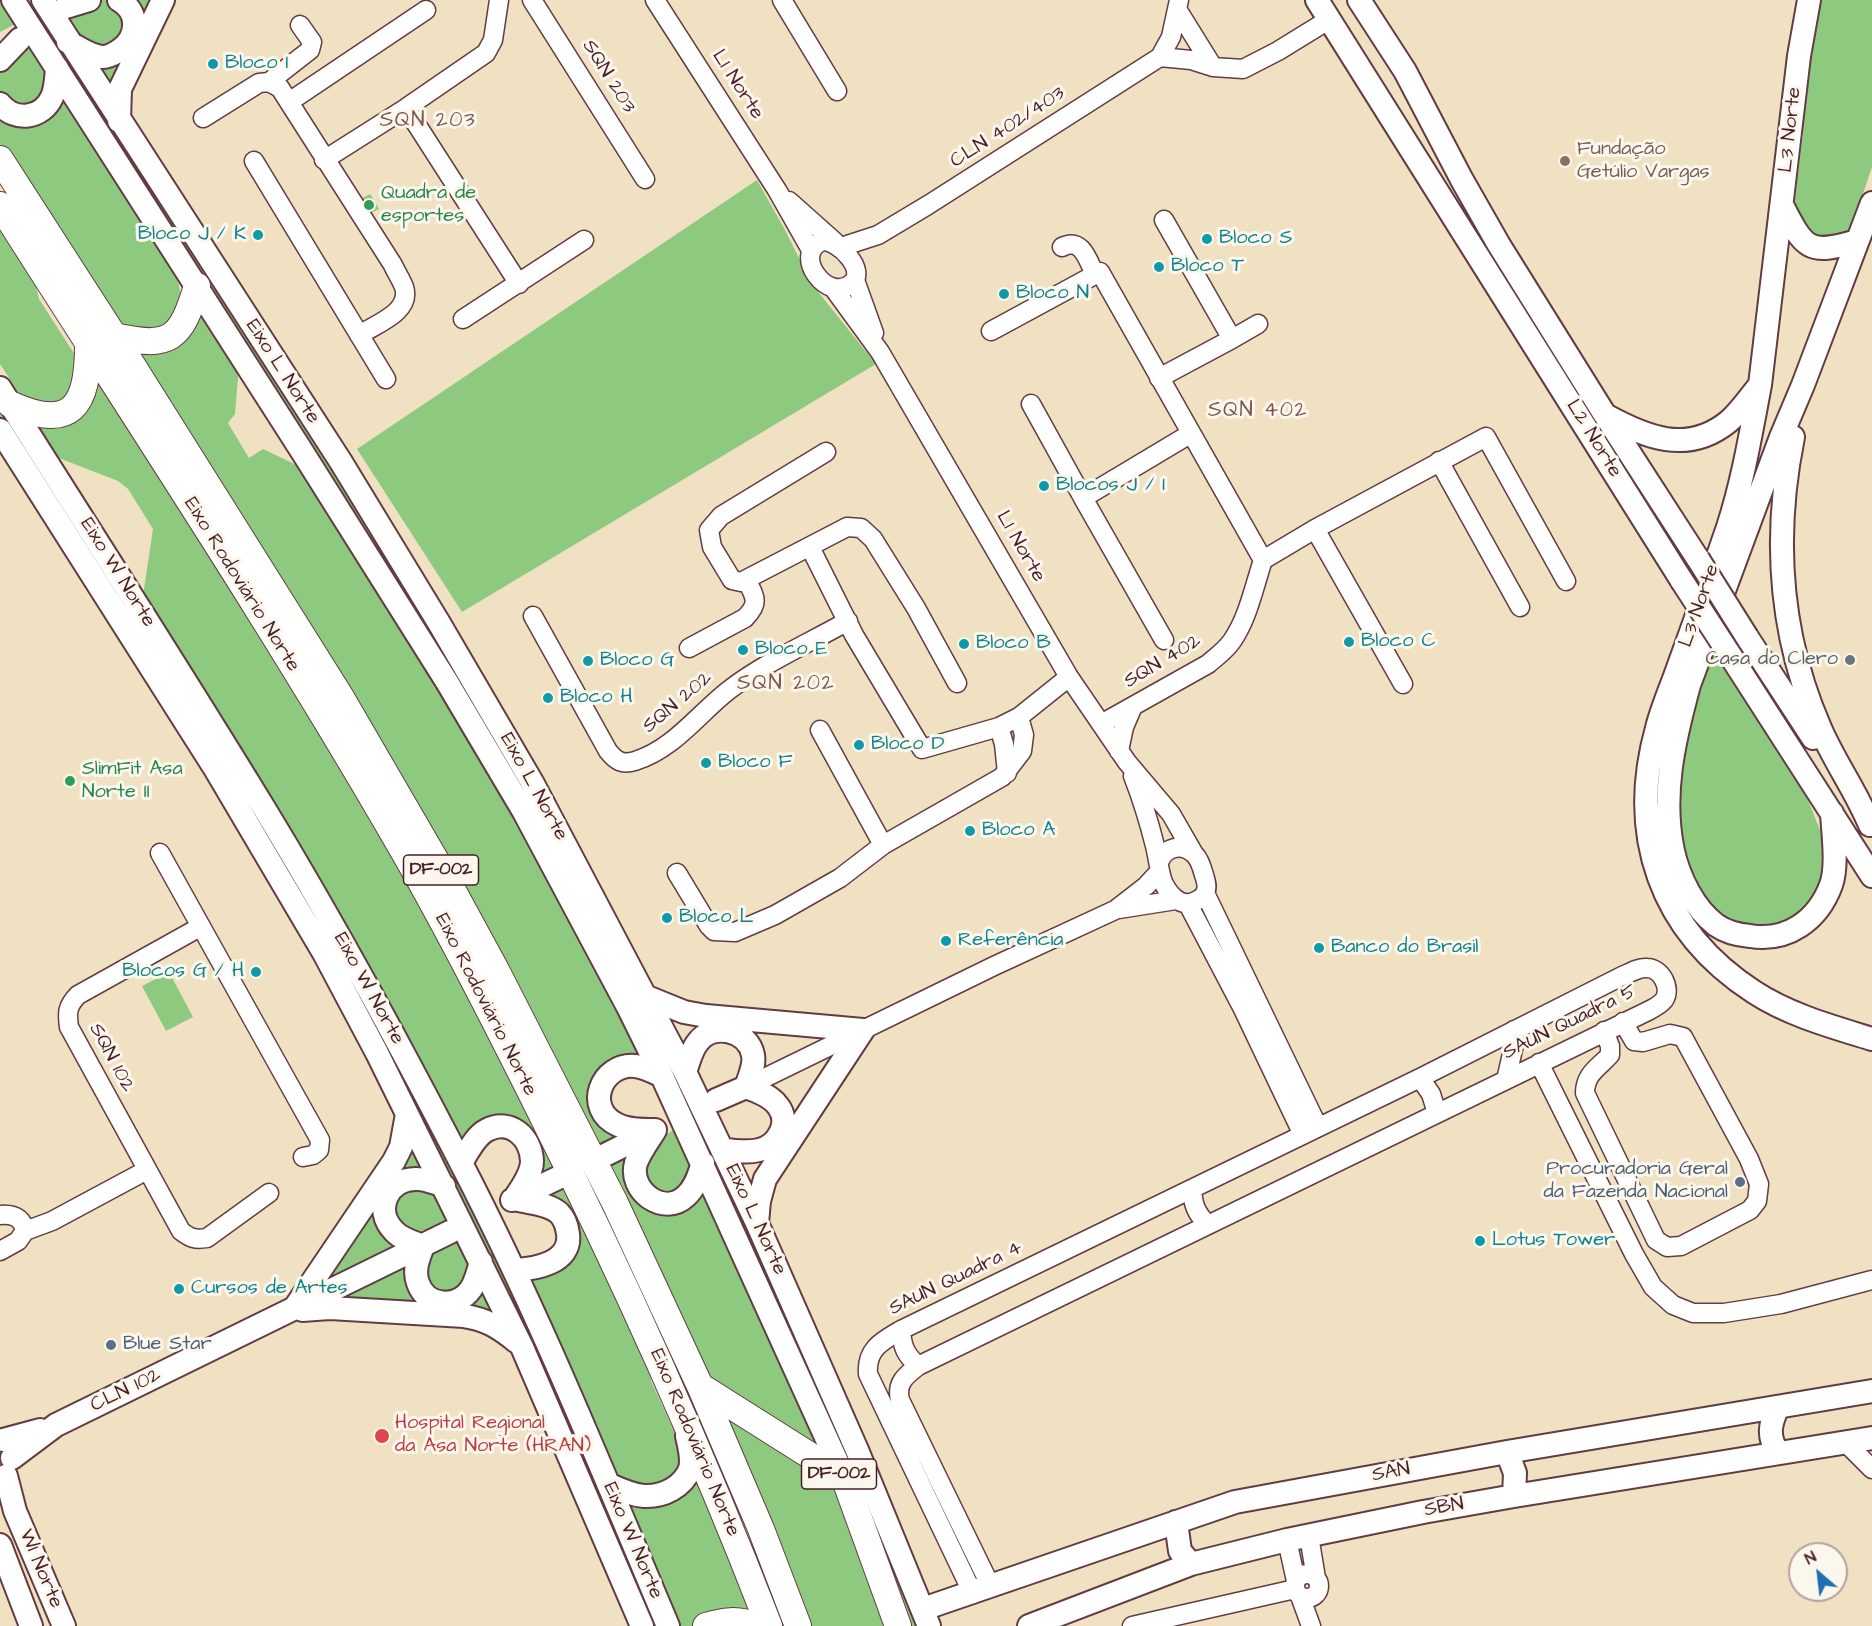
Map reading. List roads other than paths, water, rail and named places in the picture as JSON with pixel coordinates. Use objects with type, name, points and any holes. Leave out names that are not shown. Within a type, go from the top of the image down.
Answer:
[{"type":"highway","name":"Eixo Rodoviário Norte","points":[[0,159],[342,699],[446,878],[496,970],[615,1203],[700,1386],[756,1518],[798,1626]]},
{"type":"highway","name":"Eixo Rodoviário Norte","points":[[0,205],[320,708],[470,971],[584,1199],[683,1414],[769,1626]]},
{"type":"highway","points":[[114,336],[151,342],[171,337],[188,316],[197,286]]},
{"type":"highway","points":[[5,396],[27,411],[55,417],[71,410],[80,400],[86,384],[88,345]]},
{"type":"highway","name":"Eixo Rodoviário Norte","points":[[700,1386],[844,1477]]},
{"type":"highway","name":"DF-002","points":[[844,1477],[898,1626]]},
{"type":"highway","points":[[706,1626],[719,1622],[740,1621],[754,1626]]},
{"type":"main road","name":"Eixo L Norte","points":[[13,0],[447,682],[524,812],[628,1007],[662,1076],[844,1477]]},
{"type":"main road","points":[[63,4],[89,0]]},
{"type":"main road","points":[[68,41],[93,55],[104,57],[115,53],[127,44],[134,33],[134,20],[130,9],[119,0]]},
{"type":"main road","points":[[119,121],[120,89],[163,0]]},
{"type":"main road","name":"L2 Norte","points":[[1317,0],[1682,581],[1872,876]]},
{"type":"main road","points":[[1330,19],[1351,0]]},
{"type":"main road","name":"L2 Norte","points":[[1359,0],[1405,71],[1483,219],[1605,415],[1871,826]]},
{"type":"main road","name":"L3 Norte","points":[[1799,56],[1800,0]]},
{"type":"main road","name":"L3 Norte","points":[[1809,0],[1799,56],[1760,385],[1751,434],[1729,524],[1657,729],[1649,771],[1646,814],[1650,849],[1660,883],[1679,920],[1701,948],[1728,974],[1756,993],[1792,1011],[1872,1039]]},
{"type":"main road","name":"Eixo L Norte","points":[[63,4],[68,41],[341,462],[439,623],[532,782],[647,997],[686,1072],[757,1223],[857,1450],[926,1618]]},
{"type":"main road","points":[[0,60],[16,38]]},
{"type":"main road","points":[[0,104],[12,114],[20,116],[38,113],[51,99],[57,68]]},
{"type":"main road","points":[[1372,89],[1389,82],[1405,71]]},
{"type":"main road","name":"L3 Norte","points":[[1832,813],[1834,842],[1832,883],[1823,902],[1813,917],[1797,928],[1784,935],[1765,938],[1736,934],[1719,926],[1707,917],[1682,881],[1673,853],[1668,822],[1668,796],[1671,762],[1689,685],[1780,437],[1803,385],[1872,203]]},
{"type":"main road","points":[[1782,205],[1795,231],[1813,248],[1824,249],[1857,241]]},
{"type":"main road","points":[[1605,415],[1644,434],[1665,439],[1700,438],[1729,421],[1760,385]]},
{"type":"main road","points":[[1803,385],[1785,475],[1781,515],[1781,566],[1791,637],[1805,692],[1821,730],[1871,826]]},
{"type":"main road","name":"Eixo W Norte","points":[[5,396],[264,807],[384,1018],[461,1163],[513,1270],[668,1626]]},
{"type":"main road","name":"Eixo W Norte","points":[[0,430],[214,767],[325,955],[444,1186],[522,1347],[642,1626]]},
{"type":"main road","points":[[647,997],[684,1012],[706,1016],[863,1030],[765,1179],[759,1201],[757,1223]]},
{"type":"main road","points":[[686,1072],[691,1053],[702,1037],[709,1033],[727,1031],[747,1041],[753,1055],[754,1064],[746,1087]]},
{"type":"main road","points":[[661,1127],[632,1129],[618,1125],[603,1113],[598,1096],[605,1080],[624,1067],[635,1066],[662,1076]]},
{"type":"main road","points":[[716,1100],[746,1087],[761,1093],[778,1106],[783,1120],[782,1130],[776,1140],[761,1150],[740,1152],[722,1149]]},
{"type":"main road","points":[[294,1310],[394,1161],[401,1147],[407,1114]]},
{"type":"main road","points":[[461,1163],[479,1136],[487,1130],[499,1126],[509,1126],[515,1129],[528,1146],[532,1162],[527,1177],[505,1204]]},
{"type":"main road","points":[[605,1155],[661,1127]]},
{"type":"main road","points":[[661,1127],[636,1162],[640,1188],[652,1200],[670,1203],[678,1202],[686,1197],[692,1190],[703,1163]]},
{"type":"main road","points":[[505,1204],[562,1176]]},
{"type":"main road","points":[[444,1186],[416,1179],[404,1181],[389,1191],[384,1200],[383,1208],[394,1231],[401,1237],[423,1246],[417,1261],[417,1282],[427,1297],[434,1302],[454,1301],[471,1289],[481,1262]]},
{"type":"main road","points":[[505,1204],[554,1209],[563,1218],[569,1235],[567,1246],[557,1258],[540,1267],[513,1270]]},
{"type":"main road","name":"CLN 102","points":[[4,1459],[56,1425],[450,1232]]},
{"type":"main road","points":[[294,1310],[330,1308],[479,1318],[492,1323],[522,1347]]},
{"type":"main road","name":"SAN","points":[[926,1618],[982,1590],[1235,1503],[1507,1452],[1872,1391]]},
{"type":"main road","points":[[1778,1407],[1770,1425],[1772,1445],[1778,1453]]},
{"type":"main road","points":[[608,1484],[643,1496],[656,1495],[676,1488],[690,1468],[691,1454],[683,1414]]},
{"type":"main road","name":"SBN","points":[[1029,1626],[1191,1564],[1298,1538],[1514,1496],[1872,1438]]},
{"type":"main road","points":[[1507,1452],[1515,1473],[1514,1496]]},
{"type":"main road","name":"W1 Norte","points":[[4,1459],[8,1513],[64,1626]]},
{"type":"main road","points":[[1176,1522],[1180,1551],[1191,1564]]},
{"type":"main road","name":"W1 Norte","points":[[0,1545],[31,1626]]},
{"type":"street","points":[[324,160],[406,108],[488,50],[493,40],[499,0]]},
{"type":"street","name":"SQN 203","points":[[532,0],[645,179]]},
{"type":"street","points":[[782,0],[837,91]]},
{"type":"street","name":"L1 Norte","points":[[657,2],[777,190],[811,250]]},
{"type":"street","points":[[1178,5],[1213,67]]},
{"type":"street","points":[[1178,5],[1171,37],[1160,57],[1191,60],[1213,67],[1243,69],[1278,51],[1330,19]]},
{"type":"street","points":[[289,102],[426,10]]},
{"type":"street","points":[[203,118],[254,86],[269,82],[310,50],[312,42],[300,25]]},
{"type":"street","points":[[0,52],[16,38]]},
{"type":"street","name":"CLN 402/403","points":[[838,245],[878,235],[1160,57]]},
{"type":"street","points":[[269,82],[280,88],[393,265],[404,286],[403,305],[396,312],[359,335]]},
{"type":"street","points":[[406,108],[519,284]]},
{"type":"street","points":[[254,161],[386,380]]},
{"type":"street","name":"L1 Norte","points":[[777,190],[838,245]]},
{"type":"street","points":[[1164,220],[1232,339]]},
{"type":"street","name":"CLN 402/403","points":[[854,272],[878,235]]},
{"type":"street","points":[[463,319],[584,240]]},
{"type":"street","points":[[823,241],[838,245],[854,272],[851,284],[834,289],[823,283],[816,273],[810,255],[816,244],[823,241]]},
{"type":"street","points":[[1062,247],[1078,245],[1095,274]]},
{"type":"street","name":"L1 Norte","points":[[854,272],[880,352]]},
{"type":"street","points":[[991,331],[1100,272],[1263,561],[1315,529],[1486,437],[1566,581]]},
{"type":"street","name":"L1 Norte","points":[[834,289],[880,352],[1070,677],[1123,756],[1171,814],[1194,854]]},
{"type":"street","points":[[1159,378],[1258,324]]},
{"type":"street","name":"SQN 402","points":[[1031,404],[1164,640]]},
{"type":"street","points":[[1083,498],[1190,434]]},
{"type":"street","points":[[826,452],[721,516],[709,530],[712,547],[732,580],[737,583],[747,580],[847,527],[867,531],[916,608],[957,682]]},
{"type":"street","points":[[1439,461],[1520,607]]},
{"type":"street","points":[[1315,529],[1402,684]]},
{"type":"street","points":[[810,547],[848,621],[922,749],[999,727],[1019,717],[1070,677]]},
{"type":"street","name":"SQN 402","points":[[1101,724],[1208,664],[1222,652],[1233,640],[1246,612],[1263,561]]},
{"type":"street","name":"SQN 202","points":[[689,648],[745,618],[753,610],[754,596],[747,580]]},
{"type":"street","name":"SQN 202","points":[[533,616],[608,751],[615,760],[622,763],[634,762],[673,741],[730,689],[848,621]]},
{"type":"street","points":[[1043,697],[1051,674],[1055,651]]},
{"type":"street","points":[[1043,697],[1064,696],[1109,706],[1133,706],[1124,727],[1123,756]]},
{"type":"street","points":[[677,873],[714,931],[735,932],[775,915],[840,878],[884,844],[993,783],[1007,772],[1022,751],[1024,735],[1019,717]]},
{"type":"street","points":[[999,727],[1004,744],[1007,772]]},
{"type":"street","points":[[820,730],[884,844]]},
{"type":"street","name":"L1 Norte","points":[[1123,756],[1142,798],[1160,867]]},
{"type":"street","points":[[1183,848],[1194,854],[1201,865],[1206,883],[1205,893],[1311,1131],[1182,902],[1163,882],[1160,867],[1163,853],[1170,849],[1183,848]]},
{"type":"street","points":[[160,853],[320,1140],[320,1150],[313,1155],[303,1157]]},
{"type":"street","points":[[746,1087],[1115,910],[1146,886],[1160,867]]},
{"type":"street","points":[[1115,910],[1199,899],[1205,893]]},
{"type":"street","name":"SQN 102","points":[[200,927],[78,995],[69,1004],[67,1014],[69,1027],[147,1170],[182,1230],[191,1238],[198,1240],[207,1238],[269,1193]]},
{"type":"street","name":"SAUN Quadra 5","points":[[1208,1224],[1648,1011],[1665,999],[1666,984],[1657,972],[1641,968],[1311,1131]]},
{"type":"street","points":[[1604,1031],[1610,1046],[1610,1055],[1594,1069],[1587,1079],[1585,1093],[1656,1240],[1667,1247],[1681,1246],[1750,1210],[1757,1201],[1759,1184],[1749,1159],[1683,1037],[1670,1034],[1643,1042],[1634,1041],[1623,1022]]},
{"type":"street","points":[[1506,1080],[1514,1045],[1514,1030]]},
{"type":"street","points":[[1539,1063],[1634,1254],[1653,1287],[1673,1305],[1693,1313],[1724,1313],[1781,1304],[1872,1280]]},
{"type":"street","points":[[1420,1078],[1431,1094],[1437,1113]]},
{"type":"street","name":"SAUN Quadra 4","points":[[982,1590],[868,1374],[869,1356],[876,1346],[901,1330],[1311,1131]]},
{"type":"street","points":[[1582,1146],[1604,1133]]},
{"type":"street","points":[[0,1251],[18,1240],[25,1230],[52,1221],[147,1170]]},
{"type":"street","points":[[982,1590],[900,1400],[898,1391],[903,1377],[918,1366],[1208,1224],[1193,1204],[1192,1189]]},
{"type":"street","points":[[0,1215],[16,1216],[22,1220],[25,1230]]},
{"type":"street","points":[[1634,1254],[1656,1240]]},
{"type":"street","points":[[901,1330],[902,1345],[918,1366]]},
{"type":"street","points":[[1846,1443],[1872,1469]]},
{"type":"street","points":[[1298,1538],[1305,1588],[1315,1607],[1311,1623]]},
{"type":"street","points":[[1132,1626],[1196,1618],[1305,1588]]},
{"type":"place","name":"Bloco I","points":[[213,64]]},
{"type":"place","name":"Fundação Getúlio Vargas","points":[[1565,161]]},
{"type":"place","name":"Quadra de esportes","points":[[369,205]]},
{"type":"place","name":"Bloco J / K","points":[[258,235]]},
{"type":"place","name":"Bloco S","points":[[1207,239]]},
{"type":"place","name":"Bloco T","points":[[1159,267]]},
{"type":"place","name":"Bloco N","points":[[1004,294]]},
{"type":"place","name":"Blocos J / I","points":[[1044,486]]},
{"type":"place","name":"Bloco C","points":[[1349,642]]},
{"type":"place","name":"Bloco B","points":[[964,644]]},
{"type":"place","name":"Bloco E","points":[[743,650]]},
{"type":"place","name":"Casa do Clero","points":[[1850,660]]},
{"type":"place","name":"Bloco G","points":[[588,661]]},
{"type":"place","name":"Bloco H","points":[[548,698]]},
{"type":"place","name":"Bloco D","points":[[859,745]]},
{"type":"place","name":"Bloco F","points":[[706,763]]},
{"type":"place","name":"SlimFit Asa Norte II","points":[[70,781]]},
{"type":"place","name":"Bloco A","points":[[970,831]]},
{"type":"place","name":"Bloco L","points":[[667,918]]},
{"type":"place","name":"Referência","points":[[946,941]]},
{"type":"place","name":"Banco do Brasil","points":[[1319,948]]},
{"type":"place","name":"Blocos G / H","points":[[256,972]]},
{"type":"place","name":"Procuradoria Geral da Fazenda Nacional","points":[[1740,1182]]},
{"type":"place","name":"Lotus Tower","points":[[1480,1241]]},
{"type":"place","name":"Cursos de Artes","points":[[179,1289]]},
{"type":"place","name":"Blue Star","points":[[111,1345]]},
{"type":"place","name":"Hospital Regional da Asa Norte (HRAN)","points":[[382,1436]]},
{"type":"district","name":"SQN 203","points":[[428,122]]},
{"type":"district","name":"SQN 402","points":[[1258,412]]},
{"type":"district","name":"SQN 202","points":[[786,685]]}]
